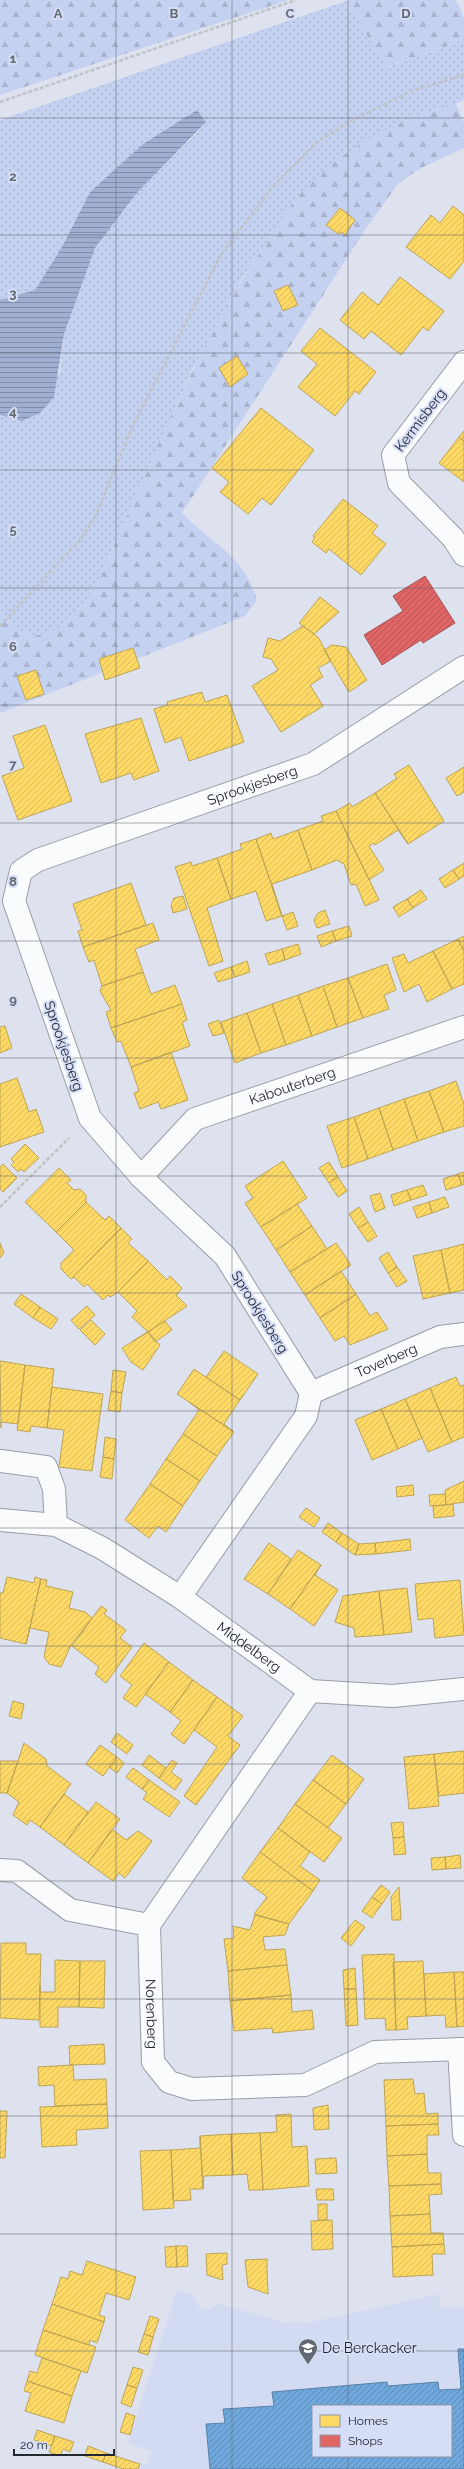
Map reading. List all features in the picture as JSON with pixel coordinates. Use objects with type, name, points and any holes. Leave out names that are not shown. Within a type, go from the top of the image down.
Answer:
[{"type":"street","name":"Kermisberg","points":[[464,362],[393,456],[399,483],[453,538],[464,555]]},
{"type":"street","name":"Sprookjesberg","points":[[311,1393],[225,1256],[141,1177],[90,1118],[14,901],[21,871],[38,860],[313,764],[464,667]]},
{"type":"street","name":"Kabouterberg","points":[[141,1177],[194,1119],[464,1027]]},
{"type":"street","name":"Toverberg","points":[[311,1393],[440,1337],[464,1334]]},
{"type":"street","points":[[180,1597],[306,1416],[311,1393]]},
{"type":"street","points":[[0,1461],[46,1467],[54,1489],[56,1525]]},
{"type":"street","name":"Middelberg","points":[[0,1520],[56,1525],[102,1548],[180,1597],[310,1691]]},
{"type":"street","points":[[0,1870],[16,1871],[70,1910],[149,1925],[310,1691],[393,1696],[464,1689]]},
{"type":"street","name":"Norenberg","points":[[149,1925],[152,2062],[169,2082],[192,2089],[305,2085],[375,2052],[462,2049],[464,2135]]},
{"type":"path","points":[[0,102],[296,0]]},
{"type":"path","points":[[0,626],[81,538],[95,517],[131,430],[220,256],[274,186],[317,142],[351,121],[411,91],[464,75]]},
{"type":"path","points":[[0,1207],[90,1118]]},
{"type":"shaded area","points":[[197,110],[206,122],[136,194],[95,248],[64,334],[54,397],[40,413],[22,421],[0,415],[0,300],[35,290],[62,247],[90,192],[143,144]]},
{"type":"shaded area","name":"De Berckacker","points":[[177,2290],[193,2295],[199,2307],[207,2310],[219,2304],[287,2323],[311,2322],[439,2294],[440,2308],[464,2307],[464,2469],[139,2469],[141,2463],[147,2465],[152,2451],[128,2443]]},
{"type":"green space","points":[[0,0],[289,0],[0,95]]},
{"type":"green space","points":[[456,0],[464,17],[464,40],[386,67],[346,1]]},
{"type":"green space","points":[[346,1],[387,67],[464,40],[464,100],[456,104],[436,109],[349,152],[311,182],[282,220],[243,277],[192,370],[94,590],[72,616],[49,633],[37,635],[25,633],[13,624],[0,607],[0,415],[3,417],[60,373],[64,334],[95,248],[136,194],[197,133],[206,122],[197,110],[143,144],[90,192],[62,247],[35,290],[0,300],[0,120]]},
{"type":"green space","points":[[456,104],[464,123],[464,148],[419,169],[398,184],[367,227],[182,513],[236,561],[251,585],[257,600],[245,616],[0,713],[0,607],[13,624],[25,633],[37,635],[49,633],[72,616],[94,590],[173,412],[216,325],[293,202],[305,187],[327,168],[361,144],[398,124],[417,116]]},
{"type":"building: Homes","points":[[453,206],[464,215],[464,261],[450,279],[406,247],[431,215],[440,223]]},
{"type":"building: Homes","points":[[340,208],[355,220],[345,235],[341,232],[338,234],[326,225]]},
{"type":"building: Homes","points":[[400,277],[444,311],[428,331],[423,327],[401,355],[371,331],[364,339],[340,320],[362,292],[378,305]]},
{"type":"building: Homes","points":[[288,285],[298,305],[283,311],[274,291]]},
{"type":"building: Homes","points":[[320,328],[376,372],[359,394],[355,391],[335,416],[298,387],[317,364],[301,351]]},
{"type":"building: Homes","points":[[237,356],[248,374],[230,387],[219,368]]},
{"type":"building: Homes","points":[[261,408],[314,450],[271,505],[262,498],[248,514],[220,492],[229,482],[212,468]]},
{"type":"building: Homes","points":[[464,431],[464,441],[459,437]]},
{"type":"building: Homes","points":[[459,437],[464,441],[464,482],[439,463]]},
{"type":"building: Homes","points":[[343,499],[378,526],[372,533],[386,544],[361,575],[329,549],[326,553],[312,542],[315,537],[313,536]]},
{"type":"building: Homes","points":[[320,597],[339,612],[314,634],[299,623]]},
{"type":"building: Homes","points":[[303,626],[318,637],[331,661],[318,668],[323,677],[310,685],[323,706],[281,732],[252,686],[278,670],[271,659],[263,657],[268,638],[280,641]]},
{"type":"building: Homes","points":[[332,645],[346,647],[367,680],[349,692],[324,650]]},
{"type":"building: Homes","points":[[133,648],[140,668],[105,680],[99,659]]},
{"type":"building: Homes","points":[[36,670],[44,694],[26,700],[17,676]]},
{"type":"building: Homes","points":[[202,692],[205,702],[227,695],[244,742],[189,761],[181,737],[165,743],[154,709],[168,705],[167,702]]},
{"type":"building: Homes","points":[[141,718],[159,771],[134,780],[131,773],[101,783],[85,734]]},
{"type":"building: Homes","points":[[45,725],[72,801],[18,820],[2,776],[24,768],[13,736]]},
{"type":"building: Homes","points":[[409,765],[444,821],[408,844],[375,793],[397,778],[394,774]]},
{"type":"building: Homes","points":[[464,767],[464,792],[457,796],[446,778]]},
{"type":"building: Homes","points":[[375,793],[408,844],[398,830],[375,845],[374,843],[369,846],[384,870],[369,880],[336,811],[350,803],[352,807]]},
{"type":"building: Homes","points":[[336,811],[379,900],[365,906],[356,884],[351,885],[344,864],[337,860],[312,870],[298,830],[323,821],[321,816]]},
{"type":"building: Homes","points":[[298,830],[312,870],[272,884],[282,916],[256,839],[271,833],[273,839]]},
{"type":"building: Homes","points":[[256,839],[282,916],[266,921],[256,891],[231,899],[217,858],[242,849],[240,844]]},
{"type":"building: Homes","points":[[217,858],[231,899],[207,908],[223,961],[209,966],[175,867],[191,862],[192,866]]},
{"type":"building: Homes","points":[[464,863],[464,876],[459,879],[453,870]]},
{"type":"building: Homes","points":[[453,870],[459,879],[445,888],[439,879]]},
{"type":"building: Homes","points":[[131,883],[146,925],[83,947],[78,931],[82,930],[73,904]]},
{"type":"building: Homes","points":[[421,890],[427,899],[413,908],[407,899]]},
{"type":"building: Homes","points":[[183,896],[187,909],[173,913],[171,905],[174,898]]},
{"type":"building: Homes","points":[[407,899],[413,908],[399,917],[393,907]]},
{"type":"building: Homes","points":[[325,910],[330,924],[317,928],[314,920],[318,913]]},
{"type":"building: Homes","points":[[293,912],[298,926],[287,930],[282,916]]},
{"type":"building: Homes","points":[[153,923],[159,940],[135,949],[143,972],[102,986],[94,960],[89,962],[83,947]]},
{"type":"building: Homes","points":[[349,926],[352,936],[336,941],[332,931]]},
{"type":"building: Homes","points":[[332,931],[336,941],[321,947],[317,936]]},
{"type":"building: Homes","points":[[464,936],[464,951],[458,939]]},
{"type":"building: Homes","points":[[458,939],[464,951],[464,984],[452,989],[433,951]]},
{"type":"building: Homes","points":[[298,944],[301,954],[285,960],[282,949]]},
{"type":"building: Homes","points":[[282,949],[285,960],[269,965],[265,954]]},
{"type":"building: Homes","points":[[433,951],[452,989],[427,1002],[419,984],[404,992],[392,958],[404,954],[408,963]]},
{"type":"building: Homes","points":[[247,961],[250,972],[235,977],[231,967]]},
{"type":"building: Homes","points":[[387,964],[396,990],[384,995],[389,1009],[363,1018],[348,978]]},
{"type":"building: Homes","points":[[231,967],[235,977],[218,982],[214,973]]},
{"type":"building: Homes","points":[[143,972],[151,994],[175,985],[182,1004],[111,1028],[106,1012],[111,1010],[100,991],[102,986]]},
{"type":"building: Homes","points":[[348,978],[363,1018],[337,1027],[323,986]]},
{"type":"building: Homes","points":[[323,986],[337,1027],[312,1036],[298,995]]},
{"type":"building: Homes","points":[[298,995],[312,1036],[286,1045],[272,1004]]},
{"type":"building: Homes","points":[[182,1004],[187,1020],[182,1022],[190,1046],[131,1067],[121,1041],[117,1042],[111,1028]]},
{"type":"building: Homes","points":[[272,1004],[286,1045],[261,1053],[247,1013]]},
{"type":"building: Homes","points":[[247,1013],[261,1053],[235,1063],[221,1022]]},
{"type":"building: Homes","points":[[219,1020],[224,1033],[213,1036],[208,1024]]},
{"type":"building: Homes","points":[[5,1026],[12,1048],[0,1053],[0,1027]]},
{"type":"building: Homes","points":[[171,1052],[188,1100],[161,1109],[158,1102],[140,1109],[134,1093],[139,1091],[131,1067]]},
{"type":"building: Homes","points":[[17,1078],[29,1112],[36,1109],[44,1132],[0,1147],[0,1084]]},
{"type":"building: Homes","points":[[456,1081],[464,1104],[464,1126],[444,1132],[429,1091]]},
{"type":"building: Homes","points":[[429,1091],[444,1132],[418,1141],[404,1099]]},
{"type":"building: Homes","points":[[404,1099],[418,1141],[393,1150],[379,1108]]},
{"type":"building: Homes","points":[[379,1108],[393,1150],[368,1159],[354,1117]]},
{"type":"building: Homes","points":[[354,1117],[368,1159],[342,1168],[327,1126]]},
{"type":"building: Homes","points":[[25,1144],[39,1158],[24,1172],[21,1169],[18,1172],[11,1165],[14,1162],[11,1159]]},
{"type":"building: Homes","points":[[283,1161],[307,1198],[261,1227],[245,1203],[253,1198],[245,1186]]},
{"type":"building: Homes","points":[[329,1162],[338,1177],[329,1183],[319,1168]]},
{"type":"building: Homes","points":[[3,1164],[17,1178],[3,1192],[0,1189],[0,1167]]},
{"type":"building: Homes","points":[[59,1168],[71,1180],[67,1183],[74,1190],[80,1189],[86,1195],[86,1202],[56,1232],[25,1202]]},
{"type":"building: Homes","points":[[464,1172],[464,1184],[462,1185],[458,1174]]},
{"type":"building: Homes","points":[[458,1174],[462,1185],[446,1190],[443,1179]]},
{"type":"building: Homes","points":[[338,1177],[347,1191],[338,1197],[329,1183]]},
{"type":"building: Homes","points":[[423,1185],[427,1195],[411,1200],[407,1190]]},
{"type":"building: Homes","points":[[407,1190],[411,1200],[394,1206],[391,1195]]},
{"type":"building: Homes","points":[[380,1193],[385,1208],[375,1212],[370,1196]]},
{"type":"building: Homes","points":[[445,1197],[449,1207],[432,1213],[429,1202]]},
{"type":"building: Homes","points":[[86,1202],[105,1220],[109,1216],[121,1228],[71,1279],[61,1269],[61,1263],[74,1250],[56,1232]]},
{"type":"building: Homes","points":[[429,1202],[432,1213],[417,1218],[413,1207]]},
{"type":"building: Homes","points":[[297,1204],[312,1226],[276,1250],[261,1227]]},
{"type":"building: Homes","points":[[359,1207],[368,1222],[358,1228],[349,1214]]},
{"type":"building: Homes","points":[[368,1222],[377,1236],[368,1242],[358,1228]]},
{"type":"building: Homes","points":[[312,1226],[327,1249],[290,1272],[276,1250]]},
{"type":"building: Homes","points":[[121,1228],[132,1239],[128,1243],[148,1261],[118,1292],[110,1297],[108,1295],[103,1300],[87,1284],[84,1287],[74,1277],[71,1279]]},
{"type":"building: Homes","points":[[0,1243],[4,1253],[0,1258]]},
{"type":"building: Homes","points":[[336,1243],[351,1265],[305,1295],[290,1272]]},
{"type":"building: Homes","points":[[464,1244],[464,1290],[450,1293],[441,1250]]},
{"type":"building: Homes","points":[[441,1250],[450,1293],[423,1299],[413,1256]]},
{"type":"building: Homes","points":[[388,1252],[397,1267],[388,1273],[379,1258]]},
{"type":"building: Homes","points":[[148,1261],[167,1280],[170,1276],[182,1288],[176,1295],[187,1306],[148,1332],[132,1317],[137,1311],[118,1292]]},
{"type":"building: Homes","points":[[397,1267],[407,1281],[397,1287],[388,1273]]},
{"type":"building: Homes","points":[[341,1271],[356,1294],[320,1318],[305,1295]]},
{"type":"building: Homes","points":[[21,1294],[40,1307],[33,1318],[14,1304]]},
{"type":"building: Homes","points":[[356,1294],[370,1316],[377,1312],[388,1329],[350,1345],[344,1336],[335,1341],[320,1318]]},
{"type":"building: Homes","points":[[87,1306],[95,1315],[79,1329],[71,1320]]},
{"type":"building: Homes","points":[[40,1307],[58,1319],[51,1329],[33,1318]]},
{"type":"building: Homes","points":[[91,1320],[105,1334],[95,1345],[80,1330]]},
{"type":"building: Homes","points":[[165,1321],[172,1330],[155,1342],[148,1332],[133,1341]]},
{"type":"building: Homes","points":[[148,1332],[160,1345],[143,1370],[131,1362],[122,1348]]},
{"type":"building: Homes","points":[[224,1351],[258,1374],[240,1400],[206,1377]]},
{"type":"building: Homes","points":[[0,1361],[25,1365],[18,1424],[1,1422],[1,1428]]},
{"type":"building: Homes","points":[[25,1365],[54,1369],[47,1428],[31,1426],[30,1432],[17,1430]]},
{"type":"building: Homes","points":[[194,1369],[240,1400],[224,1424],[234,1432],[177,1394]]},
{"type":"building: Homes","points":[[113,1370],[126,1372],[122,1393],[111,1391]]},
{"type":"building: Homes","points":[[456,1377],[460,1386],[464,1385],[464,1437],[452,1442],[430,1388]]},
{"type":"building: Homes","points":[[52,1387],[103,1394],[92,1471],[59,1467],[64,1430],[47,1428]]},
{"type":"building: Homes","points":[[430,1388],[452,1442],[428,1452],[405,1399]]},
{"type":"building: Homes","points":[[111,1391],[122,1393],[120,1412],[108,1410]]},
{"type":"building: Homes","points":[[405,1399],[422,1438],[398,1449],[381,1409]]},
{"type":"building: Homes","points":[[189,1402],[234,1432],[217,1456],[183,1434],[199,1410]]},
{"type":"building: Homes","points":[[381,1409],[398,1449],[372,1460],[355,1420]]},
{"type":"building: Homes","points":[[183,1434],[217,1456],[200,1481],[166,1459]]},
{"type":"building: Homes","points":[[105,1437],[116,1439],[114,1459],[103,1457]]},
{"type":"building: Homes","points":[[103,1457],[114,1459],[112,1479],[100,1477]]},
{"type":"building: Homes","points":[[166,1459],[200,1481],[183,1506],[150,1484]]},
{"type":"building: Homes","points":[[464,1481],[464,1502],[446,1505],[445,1490]]},
{"type":"building: Homes","points":[[150,1484],[183,1506],[166,1532],[158,1526],[149,1538],[125,1520]]},
{"type":"building: Homes","points":[[413,1485],[414,1495],[397,1497],[396,1487]]},
{"type":"building: Homes","points":[[445,1494],[446,1505],[430,1506],[429,1495]]},
{"type":"building: Homes","points":[[453,1504],[454,1516],[434,1518],[433,1506]]},
{"type":"building: Homes","points":[[306,1508],[320,1518],[314,1527],[299,1517]]},
{"type":"building: Homes","points":[[328,1523],[342,1533],[336,1542],[322,1532]]},
{"type":"building: Homes","points":[[342,1533],[359,1544],[355,1555],[336,1542]]},
{"type":"building: Homes","points":[[410,1539],[411,1550],[376,1554],[375,1543]]},
{"type":"building: Homes","points":[[269,1543],[291,1559],[268,1594],[244,1579]]},
{"type":"building: Homes","points":[[375,1543],[376,1554],[355,1555],[359,1544]]},
{"type":"building: Homes","points":[[298,1550],[321,1565],[290,1609],[268,1594]]},
{"type":"building: Homes","points":[[321,1565],[315,1575],[338,1590],[314,1626],[290,1609]]},
{"type":"building: Homes","points":[[7,1577],[34,1583],[35,1577],[41,1579],[26,1644],[0,1638],[0,1593],[3,1593]]},
{"type":"building: Homes","points":[[41,1579],[47,1580],[46,1586],[73,1592],[69,1608],[85,1612],[92,1618],[71,1645],[61,1667],[49,1664],[44,1657],[49,1632],[30,1628],[26,1644]]},
{"type":"building: Homes","points":[[460,1580],[464,1635],[435,1638],[433,1618],[418,1620],[415,1584]]},
{"type":"building: Homes","points":[[407,1588],[412,1632],[384,1635],[379,1591]]},
{"type":"building: Homes","points":[[379,1591],[384,1635],[355,1637],[354,1628],[335,1622],[343,1596]]},
{"type":"building: Homes","points":[[101,1606],[107,1610],[104,1614],[126,1630],[120,1638],[132,1647],[106,1683],[95,1674],[99,1667],[72,1646]]},
{"type":"building: Homes","points":[[144,1643],[169,1662],[136,1707],[123,1698],[132,1685],[120,1676]]},
{"type":"building: Homes","points":[[169,1662],[193,1680],[170,1712],[145,1694]]},
{"type":"building: Homes","points":[[193,1680],[217,1697],[184,1744],[171,1734],[181,1721],[170,1712]]},
{"type":"building: Homes","points":[[217,1697],[243,1716],[228,1736],[240,1745],[196,1805],[184,1796],[217,1747],[194,1730]]},
{"type":"building: Homes","points":[[13,1701],[24,1704],[21,1719],[9,1716]]},
{"type":"building: Homes","points":[[117,1733],[133,1745],[127,1754],[111,1742]]},
{"type":"building: Homes","points":[[24,1743],[46,1759],[47,1766],[71,1784],[40,1827],[30,1820],[27,1825],[13,1815],[19,1802],[7,1793]]},
{"type":"building: Homes","points":[[100,1745],[117,1757],[103,1776],[86,1764]]},
{"type":"building: Homes","points":[[464,1751],[464,1793],[439,1796],[434,1754]]},
{"type":"building: Homes","points":[[434,1754],[439,1806],[409,1809],[404,1757]]},
{"type":"building: Homes","points":[[149,1755],[166,1768],[159,1778],[142,1765]]},
{"type":"building: Homes","points":[[332,1755],[364,1779],[346,1804],[313,1780]]},
{"type":"building: Homes","points":[[117,1757],[124,1763],[117,1773],[109,1767]]},
{"type":"building: Homes","points":[[172,1760],[177,1763],[171,1772],[182,1780],[175,1790],[159,1778]]},
{"type":"building: Homes","points":[[0,1761],[18,1761],[7,1793],[0,1793]]},
{"type":"building: Homes","points":[[133,1768],[149,1780],[142,1789],[126,1777]]},
{"type":"building: Homes","points":[[149,1780],[180,1802],[169,1817],[143,1799],[147,1793],[142,1789]]},
{"type":"building: Homes","points":[[313,1780],[346,1804],[328,1828],[295,1804]]},
{"type":"building: Homes","points":[[64,1794],[88,1812],[64,1845],[40,1827]]},
{"type":"building: Homes","points":[[96,1802],[120,1819],[88,1863],[64,1845]]},
{"type":"building: Homes","points":[[295,1804],[342,1838],[324,1862],[278,1828]]},
{"type":"building: Homes","points":[[403,1822],[404,1837],[393,1838],[391,1823]]},
{"type":"building: Homes","points":[[278,1828],[310,1852],[300,1866],[320,1880],[313,1891],[260,1852]]},
{"type":"building: Homes","points":[[112,1829],[126,1840],[138,1831],[152,1841],[125,1878],[119,1873],[113,1881],[88,1863]]},
{"type":"building: Homes","points":[[404,1837],[406,1854],[394,1855],[393,1838]]},
{"type":"building: Homes","points":[[260,1852],[313,1891],[289,1924],[254,1914],[267,1897],[242,1878]]},
{"type":"building: Homes","points":[[460,1855],[461,1868],[446,1869],[445,1857]]},
{"type":"building: Homes","points":[[445,1857],[446,1869],[432,1870],[431,1858]]},
{"type":"building: Homes","points":[[381,1885],[390,1892],[382,1904],[372,1897]]},
{"type":"building: Homes","points":[[399,1887],[401,1920],[392,1920],[391,1897]]},
{"type":"building: Homes","points":[[372,1897],[382,1904],[372,1918],[362,1911]]},
{"type":"building: Homes","points":[[255,1915],[289,1924],[285,1935],[263,1937],[265,1950],[285,1949],[287,1965],[228,1971],[224,1939],[234,1938],[233,1926],[250,1930]]},
{"type":"building: Homes","points":[[355,1920],[365,1927],[351,1946],[341,1938]]},
{"type":"building: Homes","points":[[1,1943],[26,1943],[26,1954],[41,1954],[39,2020],[0,2018]]},
{"type":"building: Homes","points":[[394,1954],[396,2030],[386,2030],[385,2018],[365,2019],[362,1955]]},
{"type":"building: Homes","points":[[55,1960],[80,1961],[79,2007],[58,2007],[58,2027],[40,2027],[40,1992],[55,1992]]},
{"type":"building: Homes","points":[[80,1961],[105,1961],[104,2008],[79,2007]]},
{"type":"building: Homes","points":[[423,1961],[426,2016],[407,2017],[408,2029],[396,2030],[393,1962]]},
{"type":"building: Homes","points":[[287,1965],[291,1995],[230,2001],[228,1971]]},
{"type":"building: Homes","points":[[355,1968],[356,1989],[344,1989],[343,1970]]},
{"type":"building: Homes","points":[[454,1972],[457,2027],[446,2027],[445,2015],[426,2016],[424,1974]]},
{"type":"building: Homes","points":[[454,1972],[464,1972],[464,2026],[457,2027]]},
{"type":"building: Homes","points":[[344,1989],[356,1989],[358,2025],[346,2026]]},
{"type":"building: Homes","points":[[291,1995],[292,2012],[312,2010],[314,2029],[273,2033],[272,2028],[234,2031],[230,2001]]},
{"type":"building: Homes","points":[[104,2044],[105,2064],[70,2065],[69,2046]]},
{"type":"building: Homes","points":[[73,2065],[74,2080],[106,2079],[107,2104],[55,2106],[54,2085],[39,2086],[38,2067]]},
{"type":"building: Homes","points":[[413,2079],[415,2094],[424,2093],[426,2114],[438,2113],[438,2124],[386,2126],[384,2080]]},
{"type":"building: Homes","points":[[107,2104],[108,2128],[76,2130],[77,2145],[42,2147],[40,2107]]},
{"type":"building: Homes","points":[[328,2105],[329,2129],[314,2130],[313,2108]]},
{"type":"building: Homes","points":[[0,2111],[7,2111],[5,2158],[0,2158]]},
{"type":"building: Homes","points":[[291,2114],[292,2147],[307,2146],[309,2186],[263,2190],[260,2133],[277,2132],[276,2115]]},
{"type":"building: Homes","points":[[438,2124],[439,2135],[427,2135],[427,2154],[387,2156],[386,2126]]},
{"type":"building: Homes","points":[[260,2133],[263,2190],[249,2190],[247,2174],[233,2175],[231,2134]]},
{"type":"building: Homes","points":[[231,2134],[233,2175],[204,2176],[203,2189],[200,2136]]},
{"type":"building: Homes","points":[[200,2136],[203,2189],[190,2189],[191,2200],[173,2201],[171,2150],[200,2148]]},
{"type":"building: Homes","points":[[171,2150],[174,2208],[143,2210],[140,2151]]},
{"type":"building: Homes","points":[[427,2154],[428,2173],[441,2173],[441,2184],[389,2186],[387,2156]]},
{"type":"building: Homes","points":[[336,2158],[337,2173],[316,2174],[315,2159]]},
{"type":"building: Homes","points":[[441,2184],[442,2194],[429,2195],[430,2214],[390,2216],[389,2186]]},
{"type":"building: Homes","points":[[316,2189],[333,2189],[334,2200],[317,2200]]},
{"type":"building: Homes","points":[[318,2204],[327,2204],[327,2220],[318,2220]]},
{"type":"building: Homes","points":[[430,2214],[431,2233],[443,2233],[444,2244],[392,2247],[390,2216]]},
{"type":"building: Homes","points":[[332,2220],[333,2249],[312,2250],[311,2221]]},
{"type":"building: Homes","points":[[444,2244],[445,2254],[432,2254],[433,2275],[393,2277],[392,2247]]},
{"type":"building: Homes","points":[[176,2246],[187,2246],[188,2266],[177,2267]]},
{"type":"building: Homes","points":[[176,2246],[177,2267],[166,2267],[165,2247]]},
{"type":"building: Homes","points":[[227,2253],[227,2264],[222,2265],[223,2280],[207,2275],[206,2254]]},
{"type":"building: Homes","points":[[267,2259],[268,2294],[248,2287],[245,2260]]},
{"type":"building: Homes","points":[[87,2261],[136,2277],[129,2300],[106,2293],[99,2315],[105,2317],[104,2322],[52,2304],[61,2277],[68,2279],[70,2271],[82,2275]]},
{"type":"building: Homes","points":[[52,2304],[104,2322],[97,2343],[90,2340],[89,2345],[43,2330]]},
{"type":"building: Homes","points":[[150,2316],[159,2319],[153,2337],[144,2334]]},
{"type":"building: Homes","points":[[43,2330],[96,2347],[87,2373],[35,2355]]},
{"type":"building: Homes","points":[[144,2334],[153,2337],[148,2355],[138,2352]]},
{"type":"building: Homes","points":[[42,2358],[81,2371],[72,2396],[27,2381],[30,2371],[37,2373]]},
{"type":"building: Homes","points":[[133,2367],[143,2370],[137,2388],[127,2385]]},
{"type":"building: Homes","points":[[27,2381],[72,2396],[64,2423],[25,2411],[31,2393],[24,2391]]},
{"type":"building: Homes","points":[[127,2385],[137,2388],[131,2407],[121,2403]]},
{"type":"building: Homes","points":[[126,2413],[135,2416],[130,2435],[120,2432]]},
{"type":"building: Homes","points":[[37,2430],[55,2436],[52,2446],[34,2440]]},
{"type":"building: Homes","points":[[55,2436],[74,2442],[70,2452],[63,2449],[60,2456],[49,2452]]},
{"type":"building: Homes","points":[[88,2446],[106,2453],[103,2462],[85,2456]]},
{"type":"building: Homes","points":[[106,2453],[140,2464],[138,2469],[123,2469],[103,2462]]},
{"type":"building: Shops","points":[[425,576],[455,623],[423,643],[421,640],[382,665],[364,635],[403,611],[393,596]]},
{"type":"building: Schools","points":[[458,2349],[464,2349],[464,2469],[210,2469],[206,2424],[225,2423],[223,2409],[274,2406],[272,2392],[387,2382],[388,2386],[438,2382],[439,2390],[461,2389]]},
{"type":"place","name":"De Berckacker","points":[[308,2365]]}]
